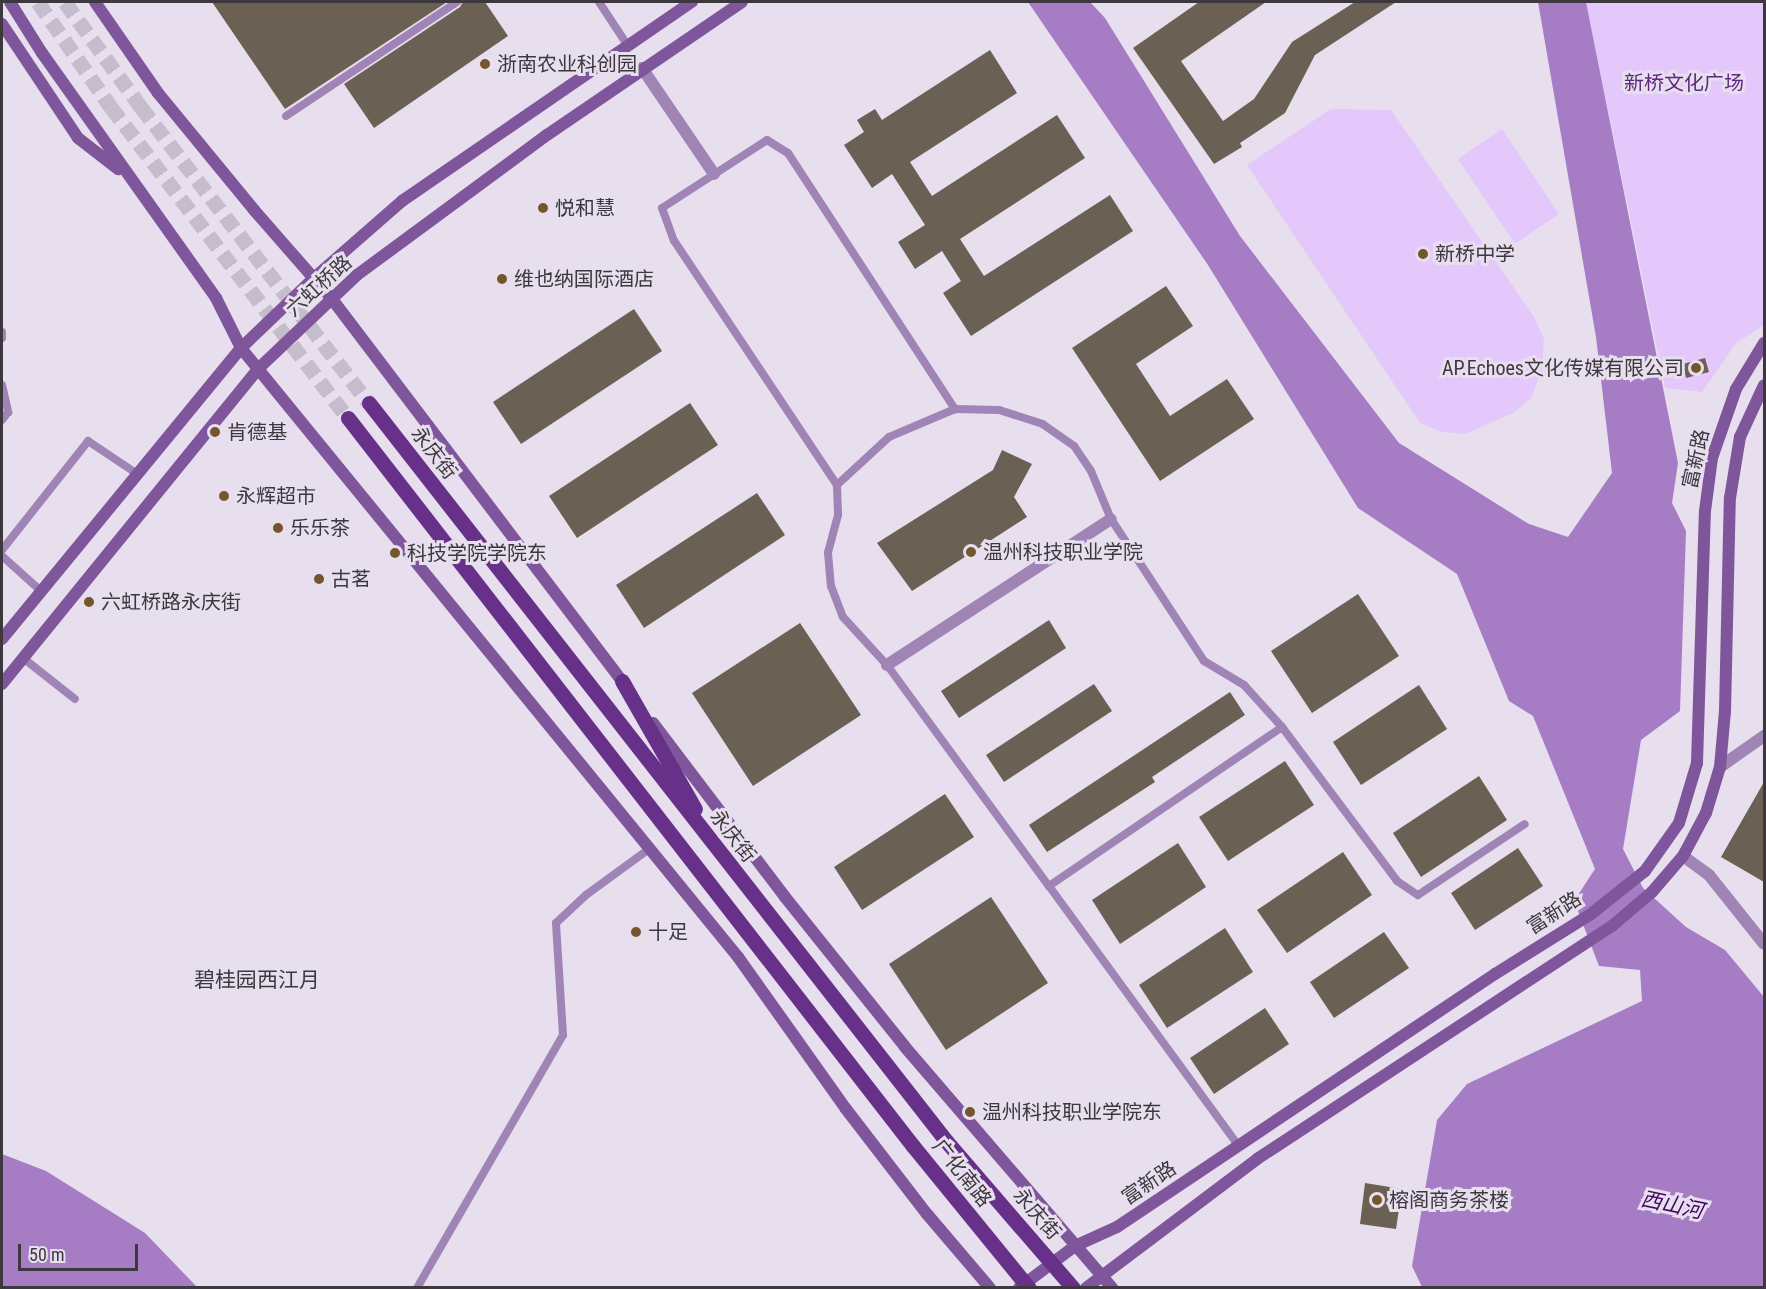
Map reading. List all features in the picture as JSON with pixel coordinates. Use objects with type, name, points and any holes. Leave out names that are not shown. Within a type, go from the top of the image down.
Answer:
[{"type":"main road","points":[[10,2],[42,53],[128,177],[216,298],[241,348],[738,957],[846,1109],[893,1170],[990,1287]]},
{"type":"main road","points":[[95,2],[158,93],[332,299],[785,897],[898,1038],[1112,1287]]},
{"type":"main road","name":"六虹桥路","points":[[2,639],[241,348],[314,278],[402,201],[692,2]]},
{"type":"main road","name":"六虹桥路","points":[[2,684],[258,369],[357,275],[642,68],[742,2]]},
{"type":"main road","points":[[2,24],[78,138],[128,177]]},
{"type":"main road","name":"富新路","points":[[1019,1287],[1075,1246],[1117,1227],[1239,1147],[1605,903],[1645,871],[1678,823],[1697,763],[1705,511],[1712,458],[1736,388],[1764,343]]},
{"type":"main road","name":"富新路","points":[[1086,1287],[1257,1159],[1612,926],[1652,892],[1683,856],[1706,813],[1720,767],[1725,711],[1730,498],[1740,437],[1764,385]]},
{"type":"main road","name":"永庆街","points":[[369,403],[887,1067],[947,1142],[1073,1287]]},
{"type":"main road","name":"广化南路","points":[[348,418],[864,1083],[1029,1287]]},
{"type":"main road","points":[[622,681],[722,856]]},
{"type":"street","points":[[642,68],[714,174]]},
{"type":"street","points":[[887,665],[1111,519]]},
{"type":"street","points":[[1720,767],[1764,736]]},
{"type":"street","points":[[1683,856],[1709,875],[1764,944]]},
{"type":"lane","points":[[286,116],[457,2]]},
{"type":"lane","points":[[599,2],[628,46]]},
{"type":"lane","points":[[955,409],[788,153],[767,140],[662,208],[674,241],[837,485],[838,515],[828,553],[831,586],[843,617],[887,665],[1239,1147]]},
{"type":"lane","points":[[2,332],[2,338]]},
{"type":"lane","points":[[2,386],[8,412],[2,420]]},
{"type":"lane","points":[[837,485],[889,438],[955,409],[999,410],[1043,424],[1074,446],[1092,471],[1111,519],[1204,661],[1244,685],[1282,727],[1397,881],[1418,896],[1525,824]]},
{"type":"lane","points":[[2,550],[88,441],[133,471]]},
{"type":"lane","points":[[2,556],[41,591]]},
{"type":"lane","points":[[23,658],[75,699]]},
{"type":"lane","points":[[1049,886],[1282,727]]},
{"type":"lane","points":[[417,1287],[563,1035],[556,923],[586,895],[649,849]]},
{"type":"green space","name":"新桥文化广场","points":[[1586,2],[1764,2],[1764,325],[1736,343],[1702,392],[1665,388]]},
{"type":"green space","points":[[1331,109],[1391,110],[1534,317],[1544,339],[1542,370],[1531,398],[1513,413],[1465,434],[1442,432],[1420,423],[1247,165]]},
{"type":"green space","points":[[1502,129],[1559,214],[1515,244],[1458,159]]},
{"type":"water","name":"西山河","points":[[1028,2],[1090,2],[1105,18],[1240,236],[1399,443],[1529,524],[1568,537],[1612,473],[1596,337],[1538,2],[1586,2],[1678,463],[1672,503],[1686,531],[1680,711],[1641,740],[1623,849],[1643,888],[1686,927],[1725,950],[1764,997],[1764,1287],[1422,1287],[1412,1266],[1437,1120],[1467,1084],[1642,1001],[1640,970],[1599,966],[1574,901],[1595,869],[1533,716],[1509,701],[1457,574],[1358,508],[1208,265]]},
{"type":"water","points":[[2,1154],[46,1171],[145,1233],[197,1287],[2,1287]]},
{"type":"building","points":[[212,2],[447,2],[285,109]]},
{"type":"building","points":[[463,2],[485,2],[508,36],[374,128],[344,84],[460,7]]},
{"type":"building","points":[[1199,2],[1266,2],[1181,61],[1223,121],[1254,99],[1292,42],[1355,2],[1396,2],[1315,55],[1285,113],[1240,143],[1242,147],[1214,164],[1133,48]]},
{"type":"building","points":[[990,50],[1017,93],[910,162],[932,196],[1057,115],[1085,158],[960,239],[984,276],[1110,195],[1133,231],[971,336],[943,293],[961,281],[942,251],[915,269],[898,242],[925,225],[892,174],[872,188],[844,145],[864,132],[857,120],[875,109],[882,120]]},
{"type":"building","points":[[1166,286],[1193,326],[1136,364],[1170,416],[1227,379],[1254,419],[1160,481],[1072,348]]},
{"type":"building","points":[[634,309],[662,351],[521,444],[493,402]]},
{"type":"building","name":"AP.Echoes文化传媒有限公司","points":[[1705,358],[1709,372],[1686,378],[1683,364]]},
{"type":"building","points":[[690,403],[718,445],[577,538],[549,496]]},
{"type":"building","points":[[1002,450],[1032,464],[1014,497],[1027,517],[912,591],[877,543],[993,470]]},
{"type":"building","points":[[757,493],[785,535],[644,628],[616,585]]},
{"type":"building","points":[[1358,594],[1399,656],[1312,713],[1271,651]]},
{"type":"building","points":[[1049,620],[1066,648],[959,718],[941,691]]},
{"type":"building","points":[[800,623],[861,715],[753,786],[692,693]]},
{"type":"building","points":[[1094,684],[1112,711],[1004,782],[986,755]]},
{"type":"building","points":[[1419,685],[1447,729],[1361,785],[1333,742]]},
{"type":"building","points":[[1230,692],[1245,715],[1152,777],[1155,782],[1047,852],[1029,825]]},
{"type":"building","points":[[1285,761],[1314,805],[1228,861],[1199,817]]},
{"type":"building","points":[[1479,776],[1507,820],[1421,877],[1393,833]]},
{"type":"building","points":[[1764,782],[1764,882],[1721,857]]},
{"type":"building","points":[[945,794],[974,837],[862,910],[834,867]]},
{"type":"building","points":[[1178,843],[1206,887],[1120,944],[1092,900]]},
{"type":"building","points":[[1518,848],[1543,886],[1475,930],[1451,893]]},
{"type":"building","points":[[1343,852],[1372,895],[1287,953],[1257,910]]},
{"type":"building","points":[[991,897],[1048,983],[946,1050],[889,964]]},
{"type":"building","points":[[1225,928],[1253,972],[1167,1028],[1139,985]]},
{"type":"building","points":[[1384,932],[1409,968],[1334,1018],[1310,982]]},
{"type":"building","points":[[1265,1008],[1289,1044],[1214,1094],[1190,1058]]},
{"type":"building","points":[[1365,1183],[1402,1189],[1396,1229],[1360,1224]]},
{"type":"tunnel","points":[[38,2],[111,107],[348,418]]},
{"type":"tunnel","points":[[65,2],[141,107],[369,403]]},
{"type":"place","name":"浙南农业科创园","points":[[485,64]]},
{"type":"place","name":"悦和慧","points":[[543,208]]},
{"type":"place","name":"新桥中学","points":[[1423,254]]},
{"type":"place","name":"维也纳国际酒店","points":[[502,279]]},
{"type":"place","name":"AP.Echoes文化传媒有限公司","points":[[1696,368]]},
{"type":"place","name":"肯德基","points":[[215,432]]},
{"type":"place","name":"永辉超市","points":[[224,496]]},
{"type":"place","name":"乐乐茶","points":[[278,528]]},
{"type":"place","name":"温州科技职业学院","points":[[971,552]]},
{"type":"place","name":"科技学院学院东","points":[[395,553]]},
{"type":"place","name":"古茗","points":[[319,579]]},
{"type":"place","name":"六虹桥路永庆街","points":[[89,602]]},
{"type":"place","name":"十足","points":[[636,932]]},
{"type":"place","name":"温州科技职业学院东","points":[[970,1112]]},
{"type":"place","name":"榕阁商务茶楼","points":[[1377,1200]]},
{"type":"district","name":"碧桂园西江月","points":[[257,980]]}]
